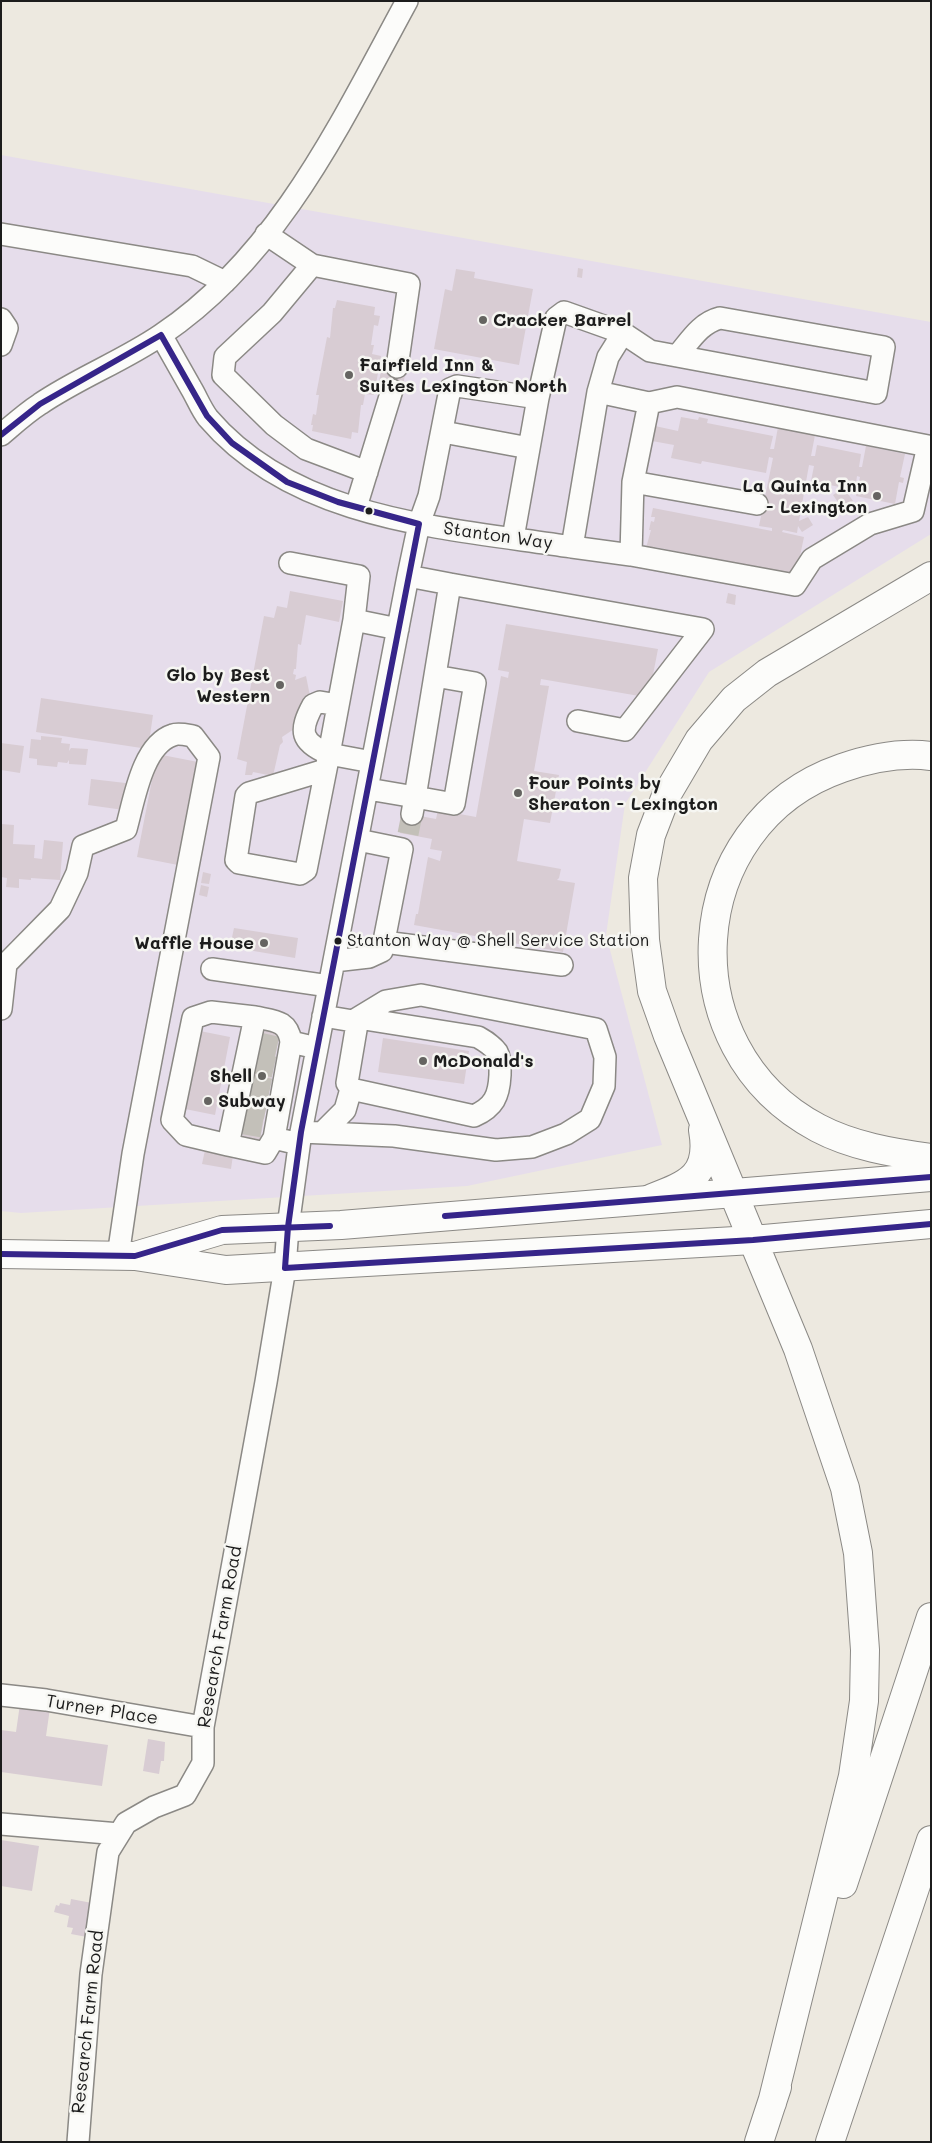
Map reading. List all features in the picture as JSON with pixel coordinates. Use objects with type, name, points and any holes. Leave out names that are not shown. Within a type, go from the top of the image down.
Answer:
[{"type":"main road","points":[[772,2103],[853,1776],[864,1701],[865,1650],[858,1553],[845,1488],[798,1349],[700,1113],[652,991],[645,940],[644,878],[651,836],[666,796],[699,740],[734,699],[767,672],[931,576]]},
{"type":"main road","points":[[931,756],[887,756],[857,762],[824,774],[793,792],[777,805],[756,826],[740,850],[729,873],[713,926],[712,958],[715,990],[721,1012],[736,1048],[757,1078],[784,1105],[818,1128],[855,1142],[897,1153],[931,1158]]},
{"type":"main road","points":[[652,1198],[687,1183],[696,1175],[702,1165],[705,1156],[705,1143],[700,1113]]},
{"type":"main road","points":[[127,1256],[222,1230],[351,1224],[652,1198],[931,1177]]},
{"type":"main road","points":[[1,1254],[127,1256],[226,1270],[753,1240],[931,1224]]},
{"type":"main road","points":[[759,2142],[931,1617]]},
{"type":"main road","points":[[830,2142],[931,1840]]},
{"type":"main road","points":[[854,2073],[931,1894]]},
{"type":"street","points":[[1,434],[40,404],[161,335],[216,292],[266,234],[307,181],[407,1]]},
{"type":"street","points":[[1,234],[192,266],[225,282]]},
{"type":"street","points":[[266,234],[312,264],[409,284],[397,367]]},
{"type":"street","points":[[312,264],[272,313],[225,357],[223,375],[274,426],[306,449],[367,472]]},
{"type":"street","points":[[513,538],[538,398],[556,318],[564,312],[623,333],[650,351],[876,393],[884,347],[720,318],[710,320],[699,329],[677,356]]},
{"type":"street","points":[[1,319],[7,328],[1,345]]},
{"type":"street","name":"Stanton Way","points":[[285,1268],[288,1227],[300,1138],[419,524],[572,547],[598,392],[608,357],[623,333]]},
{"type":"street","points":[[161,335],[207,416],[232,443],[286,482],[356,507],[419,524],[429,496],[443,432],[450,388],[457,386],[538,398]]},
{"type":"street","points":[[356,507],[392,390]]},
{"type":"street","points":[[572,547],[631,555],[795,585],[812,560],[870,524],[913,511],[928,446],[677,397],[648,403],[598,392]]},
{"type":"street","points":[[631,555],[633,482],[648,403]]},
{"type":"street","points":[[443,432],[529,448]]},
{"type":"street","points":[[633,482],[756,504]]},
{"type":"street","points":[[290,563],[359,576],[354,620],[338,705],[327,762],[306,870],[300,874],[239,863],[236,860],[246,796],[253,791],[327,762],[372,762]]},
{"type":"street","points":[[408,576],[703,629],[624,730],[578,721]]},
{"type":"street","points":[[334,961],[369,958],[382,951],[409,824],[450,584]]},
{"type":"street","points":[[354,620],[398,630]]},
{"type":"street","points":[[358,840],[409,824],[454,804],[475,683],[435,676]]},
{"type":"street","points":[[327,762],[306,739],[304,728],[313,705],[320,702],[338,705]]},
{"type":"street","points":[[1,1009],[6,964],[60,909],[77,873],[83,846],[126,829],[144,768],[155,747],[174,734],[193,736],[209,757],[135,1144],[127,1256]]},
{"type":"street","points":[[368,789],[409,824]]},
{"type":"street","points":[[384,942],[562,965]]},
{"type":"street","points":[[212,969],[329,986]]},
{"type":"street","points":[[259,1109],[300,1138],[322,1134],[394,1136],[496,1150],[532,1146],[566,1134],[590,1119],[604,1086],[605,1057],[596,1029],[421,995],[386,1001],[353,1020],[323,1016]]},
{"type":"street","points":[[211,1012],[255,1017],[280,1022],[290,1031],[270,1054],[259,1109],[265,1153],[186,1135],[172,1120],[194,1018],[211,1012]]},
{"type":"street","points":[[228,1145],[259,1109],[270,1054],[255,1017]]},
{"type":"street","points":[[358,1018],[478,1037],[491,1045],[497,1052],[500,1061],[499,1092],[494,1102],[485,1112],[474,1116],[351,1089],[347,1083],[358,1018]]},
{"type":"street","points":[[270,1054],[317,1048]]},
{"type":"street","points":[[322,1134],[346,1110],[351,1089]]},
{"type":"street","name":"Research Farm Road","points":[[78,2142],[92,1965],[108,1852],[126,1823],[154,1807],[185,1795],[203,1763],[203,1726],[285,1268]]},
{"type":"street","name":"Turner Place","points":[[1,1695],[203,1726]]},
{"type":"street","points":[[1,1824],[119,1834]]},
{"type":"shaded area","points":[[1,155],[931,322],[931,534],[709,672],[625,804],[606,935],[662,1145],[467,1186],[21,1213],[1,1211]]},
{"type":"building","points":[[578,268],[583,269],[582,278],[577,277]]},
{"type":"building","name":"Cracker Barrel","points":[[456,269],[475,272],[474,278],[533,289],[519,365],[434,349],[445,289],[452,291]]},
{"type":"building","name":"Fairfield Inn & Suites Lexington North","points":[[337,300],[375,307],[374,315],[380,316],[378,326],[374,325],[371,345],[374,345],[372,354],[381,356],[374,395],[365,394],[363,405],[361,405],[358,433],[352,432],[351,439],[312,431],[313,425],[311,425],[313,414],[316,415],[319,395],[316,395],[327,337],[330,338],[333,308],[335,308]]},
{"type":"building","points":[[382,365],[406,369],[402,392],[378,387]]},
{"type":"building","name":"La Quinta Inn - Lexington","points":[[681,417],[698,420],[699,417],[708,419],[707,423],[773,436],[770,449],[774,449],[778,427],[815,435],[811,456],[815,456],[817,445],[861,454],[859,467],[862,467],[866,446],[905,454],[900,477],[904,478],[903,483],[899,482],[895,504],[856,496],[860,477],[857,476],[855,490],[811,481],[814,466],[809,465],[799,521],[808,517],[813,525],[802,532],[798,526],[797,533],[783,530],[782,532],[804,537],[796,575],[772,570],[772,572],[766,571],[767,569],[655,547],[654,550],[646,548],[651,530],[649,530],[651,521],[654,522],[655,517],[651,517],[653,508],[772,531],[772,528],[759,526],[773,458],[769,457],[766,473],[702,461],[701,464],[671,458],[674,445],[652,441],[655,426],[678,431]]},
{"type":"building","points":[[844,488],[853,501],[842,508],[833,495]]},
{"type":"building","name":"Glo by Best Western","points":[[290,591],[343,601],[339,622],[306,615],[301,645],[298,644],[296,669],[294,669],[293,674],[296,675],[295,680],[306,676],[310,696],[297,727],[282,737],[283,742],[280,745],[273,776],[253,772],[252,775],[245,775],[247,762],[237,759],[264,616],[274,618],[277,606],[287,608]]},
{"type":"building","points":[[728,593],[736,595],[735,605],[726,603]]},
{"type":"building","name":"Four Points by Sheraton - Lexington","points":[[506,624],[658,649],[651,685],[647,684],[645,697],[541,679],[540,685],[549,686],[534,771],[559,775],[550,823],[524,819],[517,861],[561,869],[557,880],[575,883],[563,952],[414,925],[416,914],[418,914],[428,857],[440,861],[442,851],[430,849],[432,839],[400,833],[402,816],[404,813],[436,819],[438,810],[476,817],[501,676],[508,678],[509,672],[498,670]]},
{"type":"building","points":[[41,698],[153,715],[148,749],[36,732]]},
{"type":"building","points":[[41,736],[62,738],[61,743],[70,744],[69,751],[71,748],[88,749],[86,765],[69,764],[69,760],[67,763],[58,762],[57,767],[37,765],[37,759],[29,758],[31,739],[41,740]]},
{"type":"building","points":[[1,743],[24,746],[20,773],[1,770]]},
{"type":"building","points":[[157,754],[198,762],[178,865],[137,857]]},
{"type":"building","points":[[91,779],[134,784],[131,811],[88,805]]},
{"type":"building","points":[[1,824],[14,825],[13,844],[35,845],[34,858],[42,859],[44,840],[63,842],[60,880],[19,879],[19,888],[6,887],[7,878],[1,877]]},
{"type":"building","points":[[203,872],[211,874],[209,884],[201,883]]},
{"type":"building","points":[[201,885],[209,887],[207,897],[199,895]]},
{"type":"building","name":"Waffle House","points":[[234,928],[298,938],[295,958],[230,947]]},
{"type":"building","name":"Shell","points":[[263,1022],[281,1026],[259,1146],[241,1143]]},
{"type":"building","points":[[195,1030],[230,1037],[215,1115],[180,1108]]},
{"type":"building","name":"McDonald's","points":[[383,1038],[469,1051],[464,1084],[378,1072]]},
{"type":"building","points":[[205,1150],[233,1155],[231,1169],[202,1164]]},
{"type":"building","points":[[20,1704],[50,1708],[46,1736],[108,1745],[102,1786],[1,1772],[1,1730],[16,1732]]},
{"type":"building","points":[[148,1739],[165,1742],[164,1761],[161,1761],[159,1774],[143,1771]]},
{"type":"building","points":[[1,1840],[39,1846],[32,1891],[1,1886]]},
{"type":"building","points":[[71,1899],[92,1903],[87,1937],[71,1934],[73,1928],[67,1927],[69,1916],[54,1912],[56,1905],[59,1906],[60,1903],[70,1905]]},
{"type":"tunnel","points":[[408,834],[412,814]]},
{"type":"tunnel","points":[[259,1043],[277,1047]]},
{"type":"tunnel","points":[[255,1063],[274,1067]]},
{"type":"tunnel","points":[[251,1085],[270,1089]]},
{"type":"tunnel","points":[[248,1105],[266,1109]]},
{"type":"tunnel","points":[[244,1124],[262,1127]]},
{"type":"transit line","points":[[1,435],[40,404],[161,335],[207,416],[232,443],[287,482],[338,502],[419,524],[301,1132],[288,1227],[285,1268],[753,1240],[931,1224]]},
{"type":"transit line","points":[[445,1216],[931,1177]]},
{"type":"transit line","points":[[1,1254],[135,1256],[222,1230],[330,1226]]},
{"type":"place","name":"Cracker Barrel","points":[[483,320]]},
{"type":"place","name":"Fairfield Inn & Suites Lexington North","points":[[349,375]]},
{"type":"place","name":"La Quinta Inn - Lexington","points":[[877,496]]},
{"type":"place","name":"Glo by Best Western","points":[[280,685]]},
{"type":"place","name":"Four Points by Sheraton - Lexington","points":[[518,793]]},
{"type":"place","name":"Stanton Way @ Shell Service Station","points":[[338,941]]},
{"type":"place","name":"Waffle House","points":[[264,943]]},
{"type":"place","name":"McDonald's","points":[[423,1061]]},
{"type":"place","name":"Shell","points":[[262,1076]]},
{"type":"place","name":"Subway","points":[[208,1101]]}]
